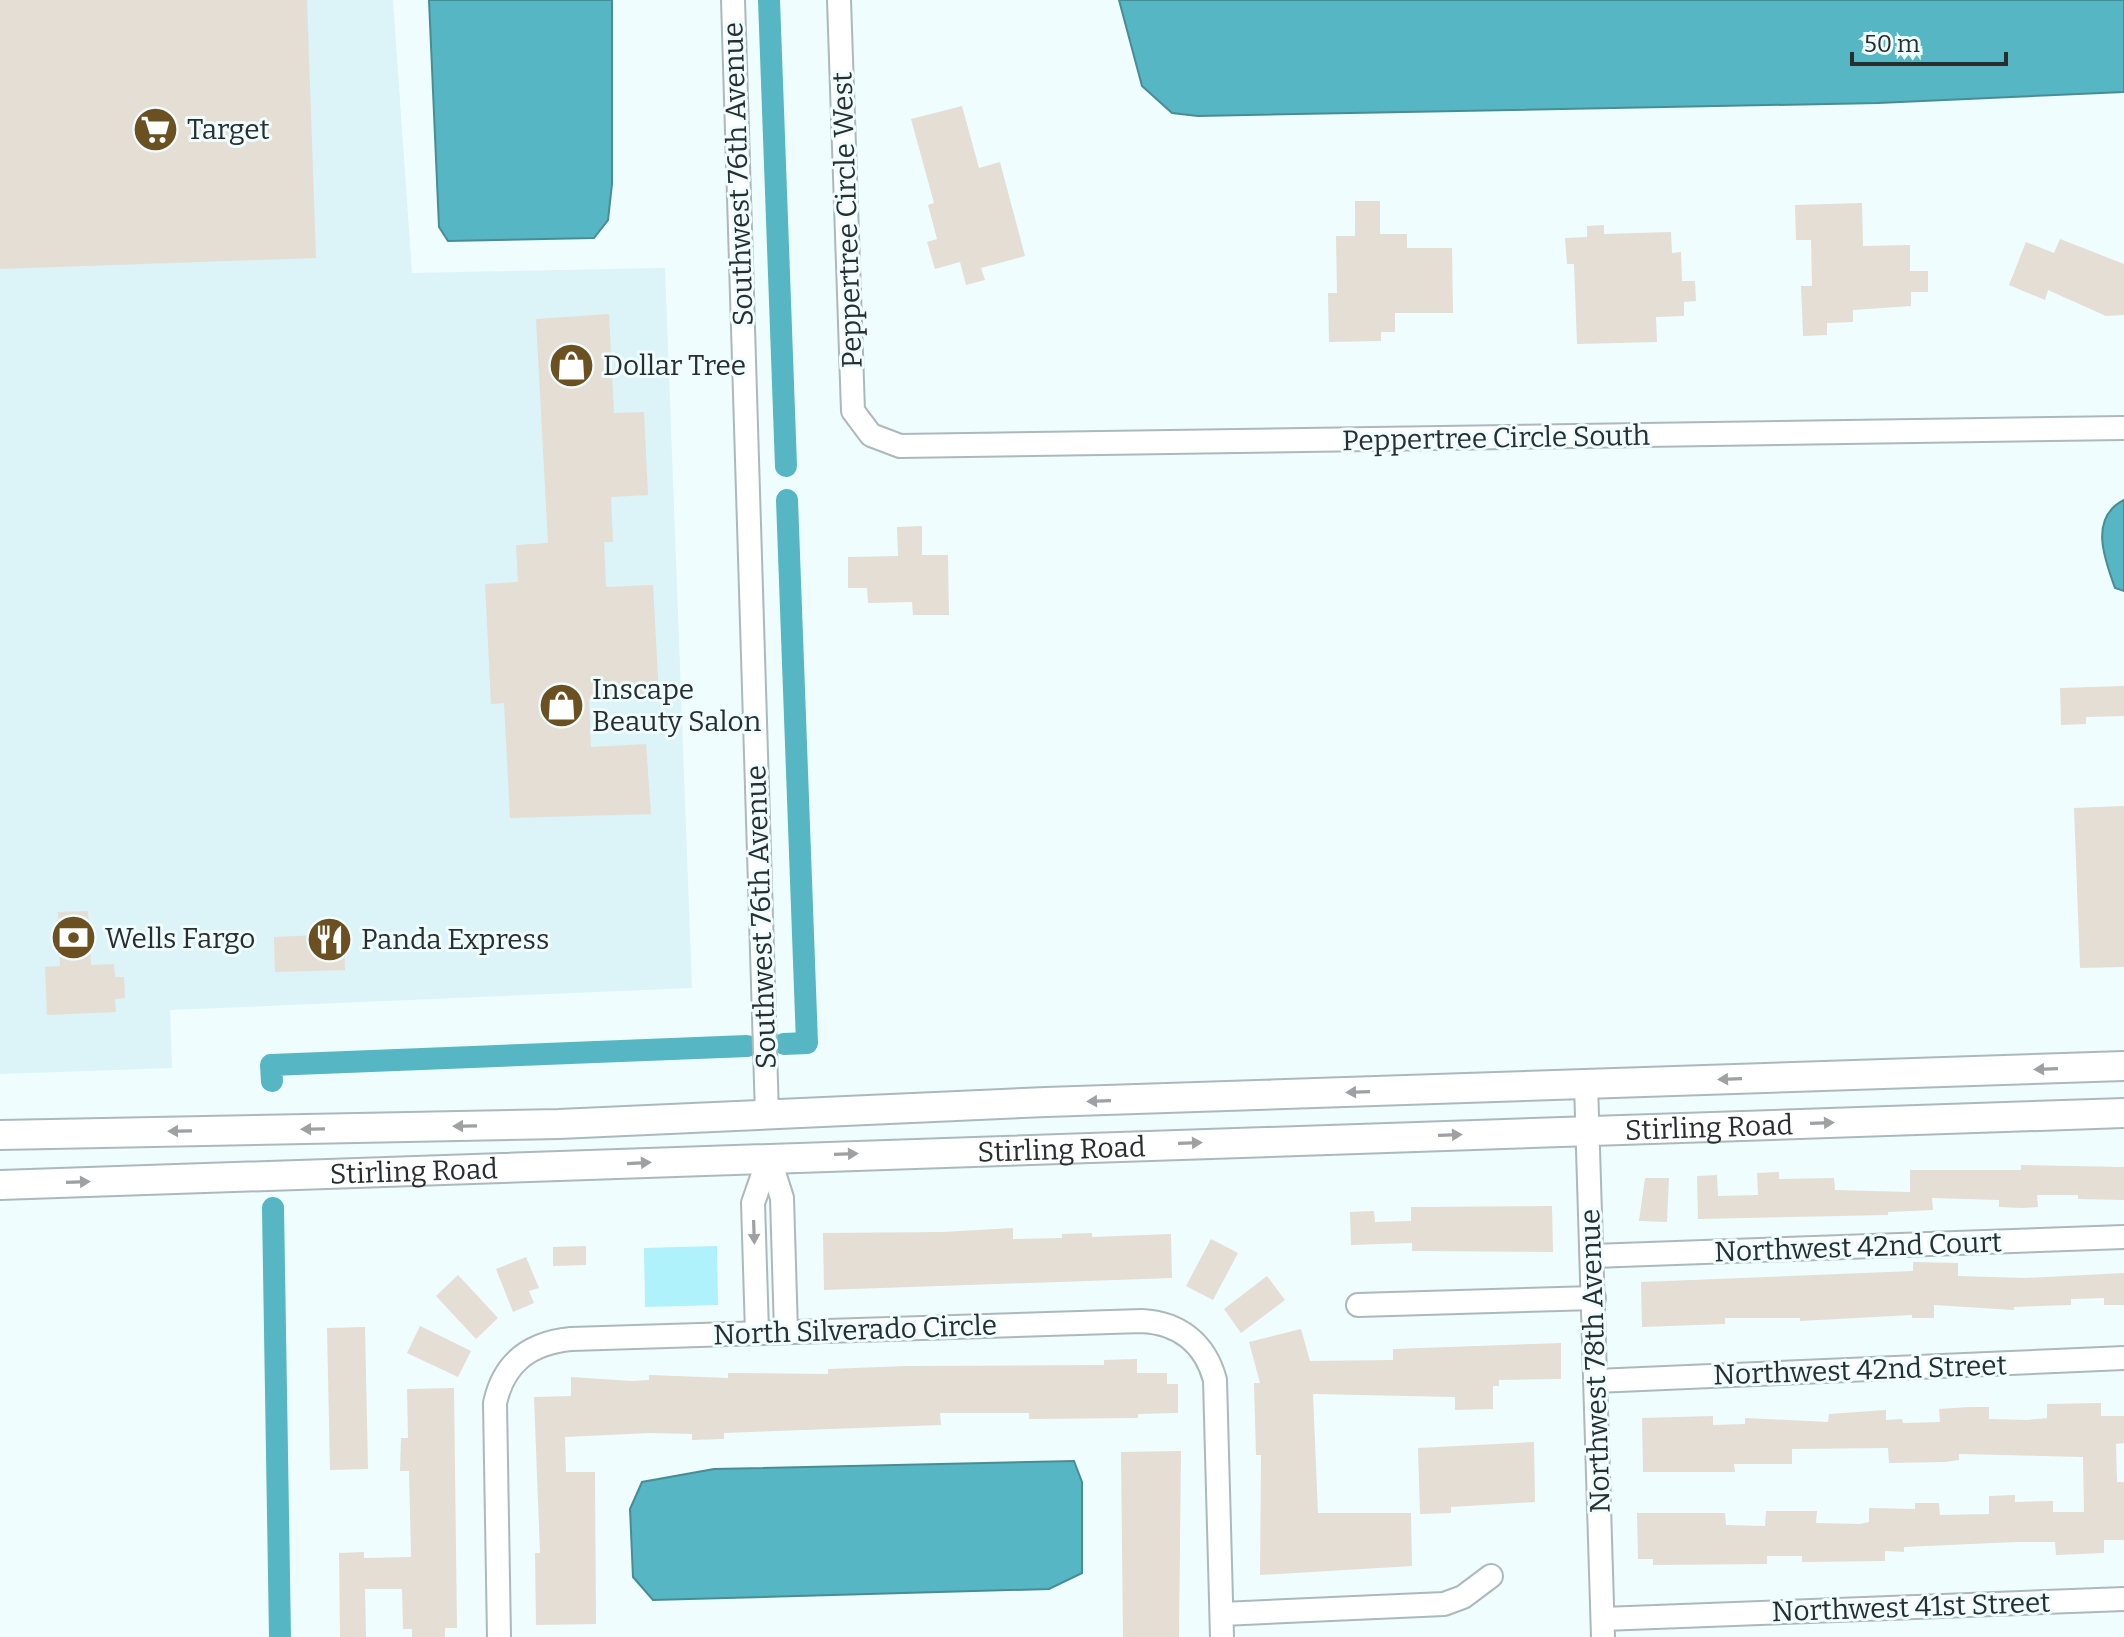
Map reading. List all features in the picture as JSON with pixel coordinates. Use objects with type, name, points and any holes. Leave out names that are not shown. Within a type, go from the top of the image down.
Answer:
[{"type":"main road","name":"Stirling Road","points":[[0,1135],[767,1115],[2124,1066]]},
{"type":"main road","points":[[769,1157],[787,1134],[824,1112]]},
{"type":"main road","name":"Stirling Road","points":[[0,1185],[2124,1113]]},
{"type":"main road","points":[[342,1173],[362,1146],[391,1127]]},
{"type":"street","name":"Southwest 76th Avenue","points":[[733,0],[767,1115]]},
{"type":"street","name":"Peppertree Circle West","points":[[839,0],[853,411],[871,435]]},
{"type":"street","name":"Peppertree Circle South","points":[[871,435],[900,446],[2124,428]]},
{"type":"street","name":"Northwest 78th Avenue","points":[[1586,1084],[1603,1628]]},
{"type":"street","points":[[769,1157],[782,1198],[786,1332]]},
{"type":"street","points":[[757,1332],[753,1203],[769,1157]]},
{"type":"street","name":"Northwest 42nd Court","points":[[1593,1256],[2124,1237]]},
{"type":"street","points":[[1358,1305],[1594,1298]]},
{"type":"street","name":"North Silverado Circle","points":[[499,1637],[495,1403],[502,1379],[514,1361],[533,1348],[556,1341],[757,1332],[1142,1321],[1168,1324],[1195,1342],[1211,1367],[1216,1392],[1222,1614]]},
{"type":"street","name":"Northwest 42nd Street","points":[[1596,1381],[2124,1358]]},
{"type":"street","points":[[1222,1637],[1222,1614],[1444,1604],[1463,1597],[1491,1576]]},
{"type":"street","name":"Northwest 41st Street","points":[[1603,1628],[2124,1599]]},
{"type":"shaded area","points":[[0,0],[393,0],[412,273],[665,268],[692,988],[170,1010],[172,1068],[0,1074]]},
{"type":"shaded area","points":[[429,0],[612,0],[612,184],[608,220],[594,238],[448,241],[439,227]]},
{"type":"shaded area","points":[[1119,0],[2124,0],[2124,92],[1878,103],[1198,116],[1172,113],[1142,86]]},
{"type":"shaded area","points":[[2124,500],[2124,591],[2115,588],[2102,540],[2106,517]]},
{"type":"shaded area","points":[[717,1246],[718,1305],[645,1307],[644,1248]]},
{"type":"shaded area","points":[[1074,1461],[1082,1482],[1082,1573],[1049,1589],[653,1600],[633,1577],[630,1509],[642,1482],[714,1469]]},
{"type":"building","name":"Target","points":[[0,0],[307,0],[316,258],[0,269]]},
{"type":"building","points":[[962,106],[979,168],[1000,162],[1025,256],[981,268],[985,280],[966,285],[960,262],[935,269],[927,242],[937,239],[928,205],[934,203],[911,119]]},
{"type":"building","points":[[1355,201],[1380,201],[1380,234],[1407,234],[1407,248],[1452,248],[1453,313],[1395,313],[1395,332],[1381,332],[1381,341],[1329,342],[1328,293],[1337,293],[1336,236],[1355,236]]},
{"type":"building","points":[[1862,203],[1863,246],[1910,245],[1910,271],[1928,271],[1928,292],[1911,292],[1911,306],[1853,310],[1853,322],[1827,323],[1827,335],[1803,336],[1801,286],[1812,286],[1811,240],[1796,240],[1795,205]]},
{"type":"building","points":[[1604,225],[1604,234],[1671,232],[1672,253],[1681,252],[1682,281],[1695,281],[1696,301],[1684,302],[1684,316],[1656,317],[1657,342],[1577,344],[1574,264],[1567,264],[1565,238],[1587,237],[1587,226]]},
{"type":"building","points":[[2060,239],[2124,264],[2124,315],[2106,316],[2048,290],[2045,300],[2009,285],[2026,242],[2054,253]]},
{"type":"building","points":[[609,314],[614,413],[644,412],[648,495],[611,497],[613,542],[604,542],[606,587],[653,585],[659,696],[589,699],[591,747],[646,744],[651,814],[510,818],[504,703],[491,704],[485,584],[518,582],[516,545],[548,543],[536,319]]},
{"type":"building","points":[[922,526],[922,555],[948,555],[949,615],[913,615],[912,602],[868,603],[867,588],[848,588],[848,557],[898,556],[897,527]]},
{"type":"building","points":[[2124,686],[2124,716],[2086,717],[2086,724],[2061,725],[2060,688]]},
{"type":"building","points":[[2124,806],[2124,967],[2080,968],[2074,808]]},
{"type":"building","name":"Wells Fargo","points":[[88,911],[91,965],[114,964],[115,977],[124,977],[125,998],[115,999],[116,1012],[47,1015],[45,967],[60,966],[58,912]]},
{"type":"building","points":[[344,934],[345,970],[275,972],[274,937]]},
{"type":"building","points":[[2021,1165],[2124,1167],[2124,1200],[2037,1195],[2038,1207],[2022,1208],[1999,1207],[1999,1200],[1932,1198],[1933,1210],[1888,1212],[1888,1215],[1698,1219],[1697,1176],[1717,1175],[1718,1196],[1758,1195],[1757,1173],[1779,1172],[1779,1179],[1834,1178],[1835,1190],[1910,1192],[1910,1170],[2021,1170]]},
{"type":"building","points":[[1645,1178],[1669,1178],[1667,1222],[1639,1221]]},
{"type":"building","points":[[1552,1206],[1553,1252],[1412,1251],[1412,1243],[1351,1245],[1350,1212],[1374,1211],[1375,1222],[1411,1221],[1411,1207]]},
{"type":"building","points":[[1013,1228],[1013,1239],[1062,1238],[1062,1234],[1092,1233],[1092,1237],[1171,1234],[1172,1278],[824,1290],[823,1233]]},
{"type":"building","points":[[1211,1239],[1238,1253],[1213,1300],[1186,1286]]},
{"type":"building","points":[[586,1246],[586,1265],[553,1266],[553,1247]]},
{"type":"building","points":[[526,1257],[539,1288],[529,1291],[534,1303],[513,1312],[496,1269]]},
{"type":"building","points":[[1913,1262],[1958,1263],[1958,1276],[2025,1278],[2124,1273],[2124,1305],[2104,1305],[2104,1298],[2071,1299],[2071,1305],[2014,1307],[2014,1310],[1934,1305],[1934,1318],[1912,1318],[1912,1315],[1800,1321],[1800,1318],[1725,1318],[1725,1324],[1642,1327],[1641,1282],[1913,1271]]},
{"type":"building","points":[[458,1275],[498,1318],[476,1339],[436,1296]]},
{"type":"building","points":[[1267,1276],[1285,1300],[1241,1333],[1224,1309]]},
{"type":"building","points":[[420,1326],[471,1351],[458,1377],[407,1353]]},
{"type":"building","points":[[365,1327],[368,1469],[330,1470],[327,1328]]},
{"type":"building","points":[[1301,1329],[1310,1361],[1393,1360],[1393,1349],[1561,1343],[1561,1379],[1499,1380],[1499,1386],[1493,1386],[1493,1409],[1455,1410],[1455,1397],[1313,1394],[1318,1513],[1411,1513],[1412,1566],[1260,1575],[1261,1455],[1256,1455],[1254,1383],[1260,1383],[1249,1342]]},
{"type":"building","points":[[1137,1359],[1137,1373],[1167,1373],[1167,1384],[1178,1384],[1178,1413],[1138,1414],[1138,1418],[1029,1419],[1029,1413],[940,1413],[941,1425],[724,1433],[724,1439],[692,1440],[692,1434],[650,1433],[565,1437],[566,1472],[595,1472],[596,1624],[536,1625],[535,1553],[540,1553],[534,1397],[571,1396],[571,1377],[632,1381],[649,1380],[649,1375],[728,1378],[728,1373],[828,1374],[828,1369],[907,1366],[1104,1365],[1104,1360]]},
{"type":"building","points":[[454,1388],[457,1628],[445,1628],[445,1637],[412,1637],[412,1629],[403,1629],[402,1589],[365,1589],[366,1637],[340,1637],[339,1553],[364,1552],[364,1558],[411,1557],[409,1471],[400,1471],[401,1438],[408,1438],[407,1389]]},
{"type":"building","points":[[2101,1403],[2101,1416],[2124,1416],[2124,1443],[2116,1444],[2117,1482],[2124,1482],[2124,1540],[2104,1540],[2104,1553],[2056,1555],[2055,1542],[2016,1542],[1904,1547],[1904,1552],[1885,1551],[1885,1561],[1802,1562],[1802,1556],[1767,1556],[1767,1564],[1653,1565],[1653,1559],[1638,1559],[1637,1513],[1725,1513],[1726,1525],[1765,1526],[1766,1511],[1817,1511],[1816,1523],[1860,1524],[1869,1522],[1869,1508],[1915,1509],[1915,1503],[1939,1503],[1940,1515],[1989,1514],[1989,1496],[2015,1495],[2015,1502],[2053,1501],[2053,1512],[2084,1512],[2083,1457],[1959,1454],[1959,1460],[1945,1462],[1889,1463],[1888,1448],[1792,1449],[1792,1464],[1734,1464],[1735,1472],[1643,1472],[1642,1418],[1713,1416],[1713,1425],[1745,1424],[1745,1418],[1828,1422],[1829,1414],[1886,1410],[1886,1420],[1940,1422],[1939,1409],[1989,1407],[1989,1419],[2027,1420],[2047,1418],[2047,1404]]},
{"type":"building","points":[[1534,1442],[1535,1502],[1451,1507],[1451,1513],[1420,1514],[1418,1448]]},
{"type":"building","points":[[1181,1451],[1179,1637],[1123,1637],[1121,1452]]},
{"type":"waterway","points":[[769,0],[786,466]]},
{"type":"waterway","points":[[784,1044],[807,1043],[787,500]]},
{"type":"waterway","points":[[272,1081],[271,1065],[747,1046]]},
{"type":"waterway","points":[[273,1208],[280,1637]]},
{"type":"place","name":"Target","points":[[156,129]]},
{"type":"place","name":"Dollar Tree","points":[[572,365]]},
{"type":"place","name":"Inscape Beauty Salon","points":[[561,705]]},
{"type":"place","name":"Wells Fargo","points":[[74,938]]},
{"type":"place","name":"Panda Express","points":[[330,939]]}]
